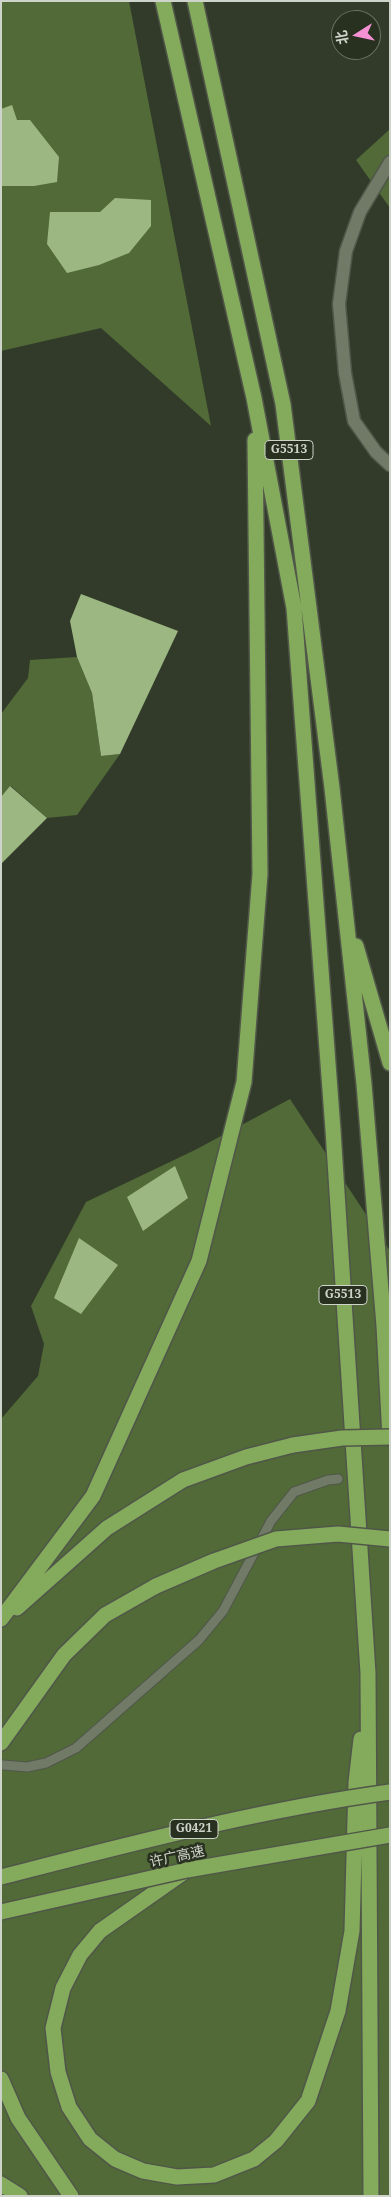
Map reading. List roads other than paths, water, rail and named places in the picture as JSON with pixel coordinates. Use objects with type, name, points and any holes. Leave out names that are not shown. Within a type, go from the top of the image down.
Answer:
[{"type":"highway","name":"G5513","points":[[163,1],[254,398],[294,608],[332,1120],[368,1673],[371,2196]]},
{"type":"highway","name":"G5513","points":[[194,1],[283,404],[332,788],[364,1084],[385,1341],[390,1437]]},
{"type":"highway","points":[[1,1619],[93,1496],[199,1262],[244,1082],[260,874],[254,398]]},
{"type":"highway","points":[[344,906],[390,1063]]},
{"type":"highway","points":[[385,1341],[390,1364]]},
{"type":"highway","points":[[1,1623],[107,1528],[183,1480],[246,1457],[293,1445],[342,1438],[390,1437]]},
{"type":"highway","points":[[1,1742],[64,1655],[104,1615],[156,1586],[214,1561],[276,1539],[338,1534],[390,1539]]},
{"type":"highway","points":[[187,1870],[100,1931],[80,1955],[63,1988],[53,2028],[58,2072],[69,2107],[90,2139],[115,2159],[143,2171],[177,2177],[214,2175],[254,2159],[276,2141],[308,2101],[338,2011],[352,1931],[356,1782],[368,1673]]},
{"type":"highway","name":"G0421","points":[[1,1877],[141,1841],[316,1802],[390,1792]]},
{"type":"highway","name":"许广高速","points":[[1,1912],[187,1870],[390,1835]]},
{"type":"highway","points":[[1,2079],[18,2118],[70,2196]]},
{"type":"highway","points":[[1,2184],[20,2196]]},
{"type":"street","points":[[390,162],[360,212],[346,250],[339,304],[345,373],[354,421],[376,452],[390,465]]},
{"type":"lane","points":[[3,1765],[27,1767],[46,1762],[76,1748],[199,1640],[223,1611],[271,1521],[294,1492],[328,1480],[338,1479]]}]
